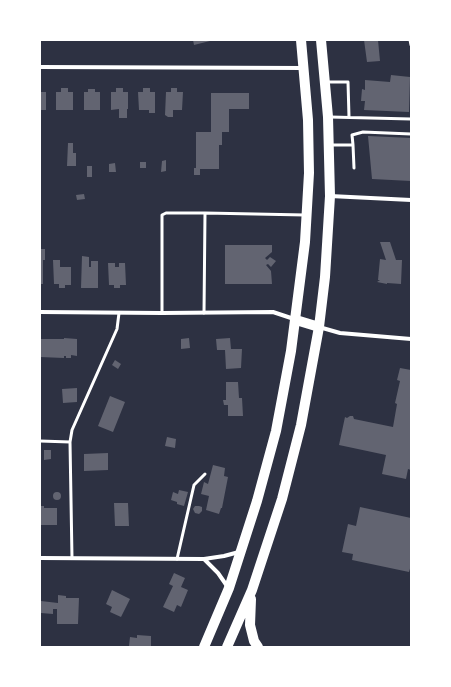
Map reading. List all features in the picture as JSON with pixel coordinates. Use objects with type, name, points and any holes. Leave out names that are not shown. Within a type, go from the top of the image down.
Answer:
[{"type":"main road","points":[[204,647],[229,588],[241,552],[259,494],[276,431],[285,389],[296,320],[307,215],[309,143],[301,40]]},
{"type":"main road","points":[[227,647],[252,590],[289,475],[306,398],[319,327],[326,277],[330,196],[326,82],[321,40]]},
{"type":"main road","points":[[296,320],[319,327]]},
{"type":"main road","points":[[252,590],[250,625],[254,641],[258,647]]},
{"type":"street","points":[[40,67],[304,68]]},
{"type":"street","points":[[330,196],[411,200]]},
{"type":"street","points":[[40,312],[273,312],[296,320]]},
{"type":"street","points":[[319,327],[340,333],[411,339]]},
{"type":"street","points":[[40,558],[204,560],[241,552]]},
{"type":"street","points":[[204,560],[218,573],[229,588]]},
{"type":"lane","points":[[410,40],[411,46]]},
{"type":"lane","points":[[326,82],[348,82],[349,117]]},
{"type":"lane","points":[[328,117],[411,119]]},
{"type":"lane","points":[[354,168],[352,135],[363,132],[411,134]]},
{"type":"lane","points":[[329,145],[353,145]]},
{"type":"lane","points":[[162,313],[162,215],[166,213],[205,213],[307,215]]},
{"type":"lane","points":[[204,312],[205,213]]},
{"type":"lane","points":[[72,558],[70,442],[72,430],[117,329],[119,313]]},
{"type":"lane","points":[[40,441],[70,442]]},
{"type":"lane","points":[[177,559],[194,485],[205,474]]},
{"type":"building","points":[[193,40],[210,40],[210,41],[194,45]]},
{"type":"building","points":[[364,40],[378,40],[380,61],[367,62]]},
{"type":"building","points":[[391,75],[410,77],[409,112],[364,110],[365,101],[361,101],[362,89],[365,90],[365,80],[390,82]]},
{"type":"building","points":[[61,88],[68,88],[68,92],[73,92],[73,110],[56,110],[56,92],[61,92]]},
{"type":"building","points":[[116,88],[123,88],[123,92],[128,92],[127,118],[119,118],[119,109],[111,110],[111,92],[116,92]]},
{"type":"building","points":[[143,88],[150,88],[150,92],[155,92],[155,113],[149,113],[149,110],[139,110],[138,92],[143,92]]},
{"type":"building","points":[[171,88],[177,88],[177,92],[183,92],[182,110],[173,110],[173,117],[168,117],[165,115],[166,92],[171,92]]},
{"type":"building","points":[[88,89],[95,89],[95,92],[100,92],[100,110],[84,110],[84,92],[88,92]]},
{"type":"building","points":[[40,92],[46,92],[46,110],[40,110]]},
{"type":"building","points":[[211,93],[249,93],[249,109],[229,109],[229,132],[222,132],[222,145],[219,145],[219,169],[200,169],[200,175],[194,175],[194,168],[196,168],[196,132],[211,132]]},
{"type":"building","points":[[368,136],[411,138],[411,181],[372,179]]},
{"type":"building","points":[[68,143],[73,143],[73,153],[76,153],[76,166],[67,166]]},
{"type":"building","points":[[166,160],[166,171],[161,172],[162,161]]},
{"type":"building","points":[[140,162],[146,162],[146,168],[140,168]]},
{"type":"building","points":[[115,163],[116,172],[109,172],[109,164]]},
{"type":"building","points":[[87,166],[92,166],[92,177],[87,177]]},
{"type":"building","points":[[84,194],[85,199],[77,200],[76,195]]},
{"type":"building","points":[[380,242],[390,242],[396,260],[402,260],[401,284],[377,282],[380,280],[378,280],[380,259],[386,260]]},
{"type":"building","points":[[225,245],[272,245],[272,252],[265,258],[267,260],[270,257],[276,261],[271,267],[268,264],[266,265],[271,271],[272,284],[225,284]]},
{"type":"building","points":[[40,249],[45,249],[45,260],[43,260],[43,284],[40,284]]},
{"type":"building","points":[[82,256],[89,257],[89,267],[91,267],[91,261],[98,261],[98,288],[81,288]]},
{"type":"building","points":[[53,260],[60,260],[60,267],[71,267],[71,285],[65,285],[65,288],[59,288],[59,284],[54,284]]},
{"type":"building","points":[[108,263],[115,263],[115,267],[119,267],[119,263],[125,263],[126,285],[120,285],[120,288],[114,288],[114,285],[109,285]]},
{"type":"building","points":[[189,338],[190,348],[181,349],[181,339]]},
{"type":"building","points":[[230,338],[231,349],[242,349],[241,368],[226,369],[225,350],[217,350],[216,339]]},
{"type":"building","points":[[40,339],[77,339],[77,356],[71,355],[71,358],[66,358],[66,356],[64,356],[64,358],[40,357]]},
{"type":"building","points":[[115,360],[121,364],[118,369],[112,365]]},
{"type":"building","points":[[400,368],[411,370],[411,470],[408,469],[406,479],[382,474],[386,455],[339,445],[345,417],[347,418],[353,416],[354,419],[393,427],[397,404],[395,403],[400,381],[397,380]]},
{"type":"building","points":[[226,382],[238,382],[239,398],[242,398],[243,416],[228,416],[228,405],[224,405],[223,400],[226,400]]},
{"type":"building","points":[[77,388],[77,402],[63,403],[62,389]]},
{"type":"building","points":[[110,396],[125,402],[113,432],[98,426]]},
{"type":"building","points":[[167,437],[176,439],[175,448],[165,446]]},
{"type":"building","points":[[44,450],[51,450],[51,459],[44,460]]},
{"type":"building","points":[[108,453],[108,470],[84,471],[84,454]]},
{"type":"building","points":[[213,465],[225,468],[224,476],[228,477],[222,508],[219,514],[206,510],[209,496],[201,494],[204,482],[208,484]]},
{"type":"building","points":[[179,490],[188,492],[184,506],[171,500],[173,492],[178,494]]},
{"type":"building","points":[[55,492],[59,492],[61,496],[59,500],[55,500],[53,498],[53,494]]},
{"type":"building","points":[[114,503],[128,503],[129,526],[115,526]]},
{"type":"building","points":[[40,506],[44,506],[44,508],[57,508],[57,525],[40,525]]},
{"type":"building","points":[[195,506],[202,507],[202,511],[199,514],[195,513],[193,509]]},
{"type":"building","points":[[360,507],[411,518],[411,565],[409,572],[352,560],[353,554],[342,552],[348,524],[356,526]]},
{"type":"building","points":[[174,573],[185,578],[181,587],[188,590],[181,607],[177,605],[174,612],[163,607],[173,586],[169,584]]},
{"type":"building","points":[[112,590],[130,599],[121,617],[110,612],[112,607],[106,604]]},
{"type":"building","points":[[58,595],[66,596],[66,598],[79,598],[78,624],[57,624],[57,609],[53,609],[53,614],[41,613],[41,601],[58,603]]},
{"type":"building","points":[[137,635],[151,636],[151,647],[129,646],[130,637],[137,638]]}]
